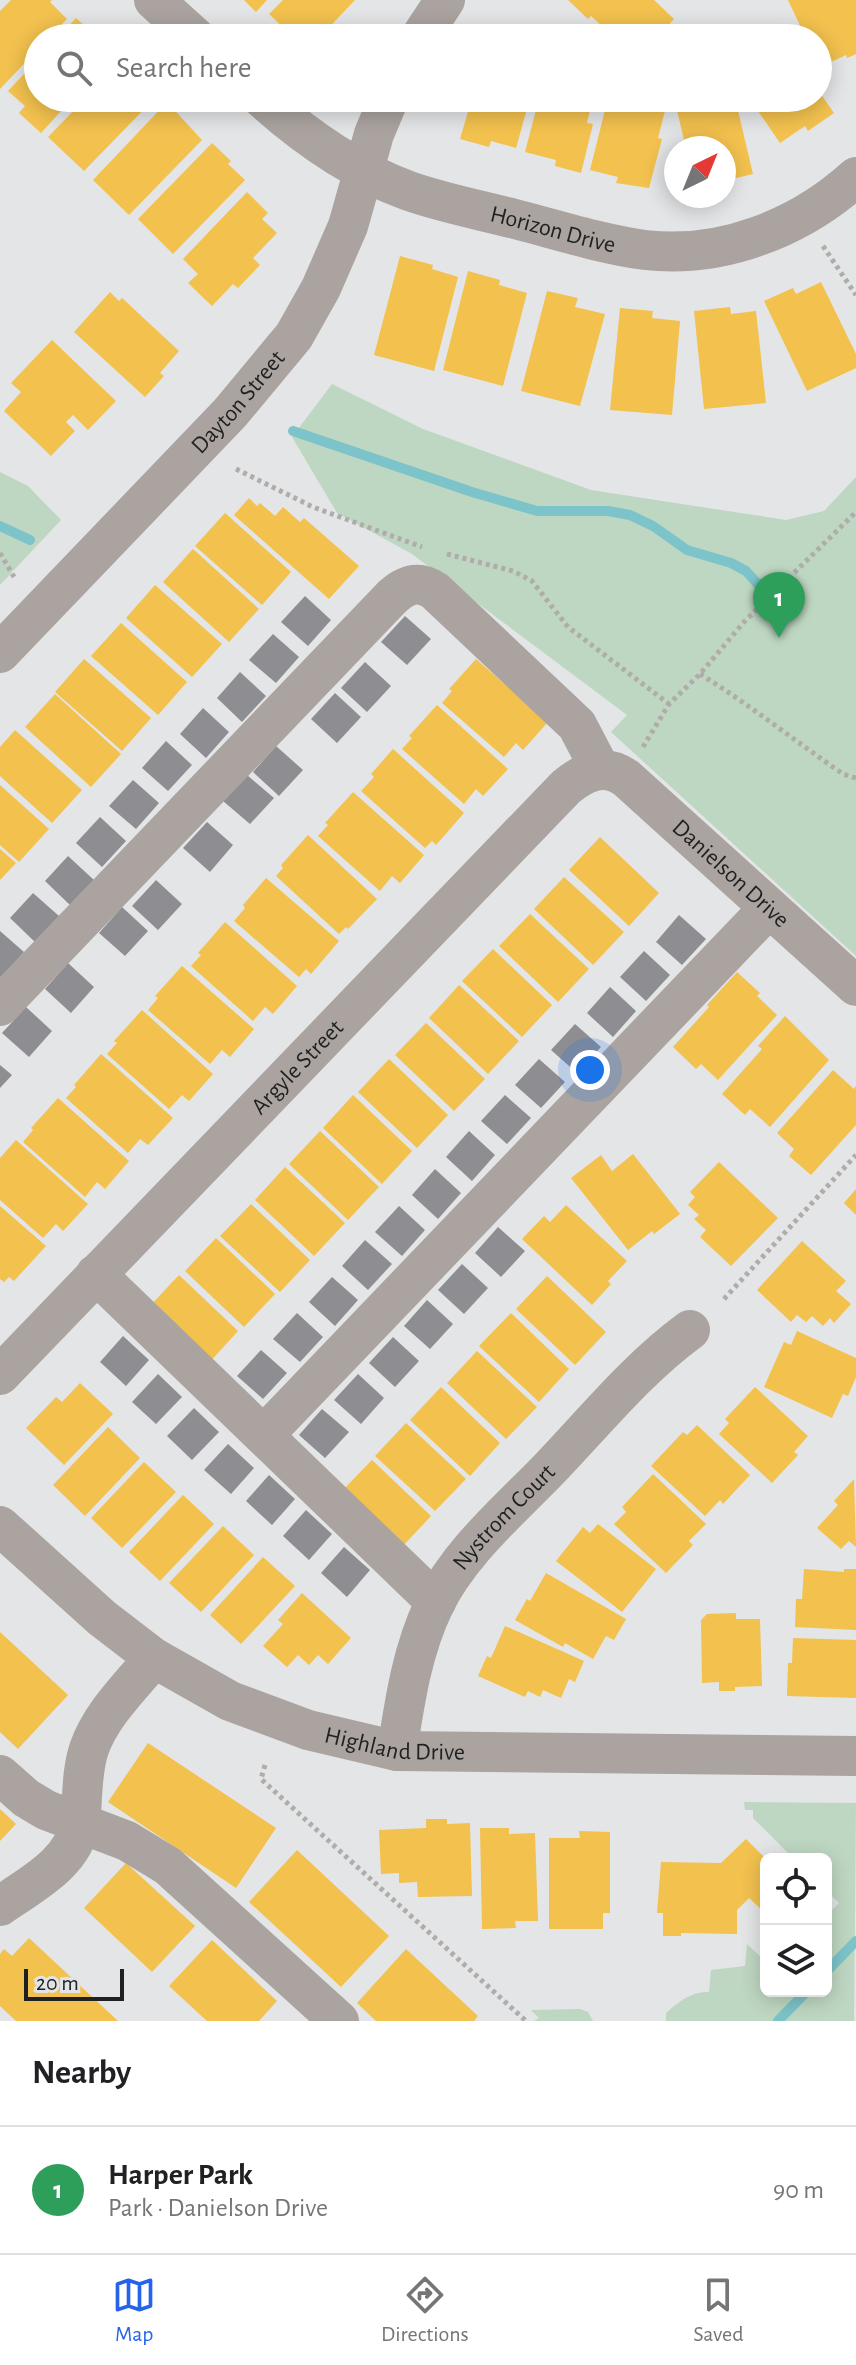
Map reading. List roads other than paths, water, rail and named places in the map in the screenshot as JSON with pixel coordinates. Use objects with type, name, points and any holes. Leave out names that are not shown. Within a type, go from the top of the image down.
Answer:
[{"type":"street","points":[[154,0],[181,24]]},
{"type":"street","points":[[429,24],[445,0]]},
{"type":"street","name":"Horizon Drive","points":[[279,112],[308,137],[400,187],[597,241],[668,251],[735,243],[777,229],[809,213],[856,177]]},
{"type":"street","name":"Dayton Street","points":[[0,653],[230,413],[294,336],[321,288],[348,226],[383,112]]},
{"type":"street","points":[[0,1006],[392,597],[409,585],[422,585],[435,591],[577,725],[609,771]]},
{"type":"street","name":"Danielson Drive","points":[[609,771],[856,986]]},
{"type":"street","name":"Argyle Street","points":[[0,1375],[566,787],[578,777],[609,771]]},
{"type":"street","points":[[264,1435],[769,908]]},
{"type":"street","points":[[96,1274],[436,1602]]},
{"type":"street","name":"Nystrom Court","points":[[397,1751],[414,1659],[436,1602],[451,1577],[642,1371],[690,1330]]},
{"type":"street","name":"Highland Drive","points":[[0,1526],[102,1618],[154,1658],[230,1701],[271,1718],[361,1744],[397,1751],[856,1756]]},
{"type":"street","points":[[0,1906],[60,1861],[76,1836],[83,1776],[93,1739],[107,1715],[154,1658]]},
{"type":"street","points":[[0,1775],[34,1803],[127,1841],[168,1866],[339,2021]]},
{"type":"waterway","points":[[293,431],[537,511],[608,511],[630,515],[653,526],[687,550],[731,563],[746,571],[763,590]]},
{"type":"waterway","points":[[0,526],[30,540]]},
{"type":"waterway","points":[[832,1966],[856,1941]]},
{"type":"waterway","points":[[778,2021],[801,1997]]},
{"type":"place","name":"Harper Park","points":[[779,638]]}]
